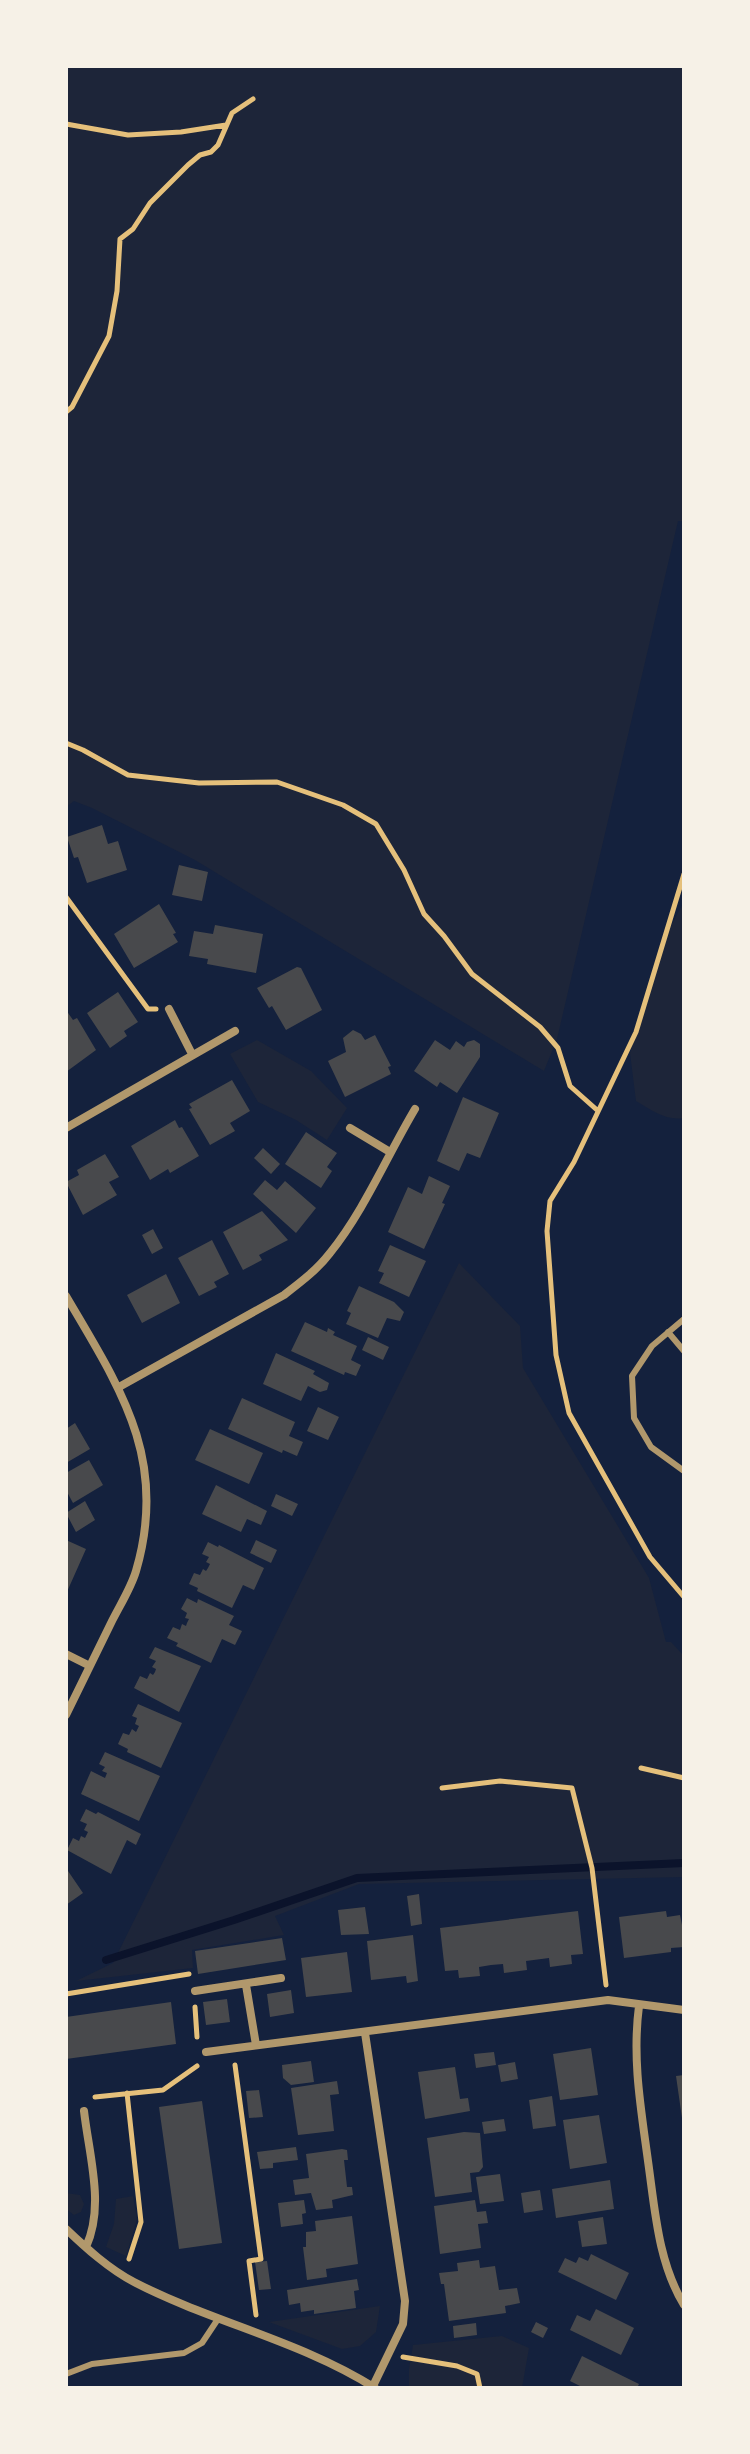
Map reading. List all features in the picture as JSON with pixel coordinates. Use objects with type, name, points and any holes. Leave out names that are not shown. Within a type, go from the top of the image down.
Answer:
[{"type":"street","points":[[169,1009],[192,1054]]},
{"type":"street","points":[[66,1128],[235,1031]]},
{"type":"street","points":[[119,1387],[272,1301],[309,1276],[330,1253],[351,1222],[415,1109]]},
{"type":"street","points":[[350,1128],[390,1152]]},
{"type":"street","points":[[66,1296],[119,1387],[131,1417],[144,1467],[147,1517],[136,1574],[66,1715]]},
{"type":"street","points":[[66,1654],[90,1666]]},
{"type":"street","points":[[195,1991],[281,1978]]},
{"type":"street","points":[[246,1985],[256,2045]]},
{"type":"street","points":[[206,2052],[608,2000],[684,2010]]},
{"type":"street","points":[[639,2006],[635,2056],[662,2255],[672,2285],[684,2305]]},
{"type":"street","points":[[66,2229],[124,2275],[218,2319],[315,2357],[374,2387],[403,2324],[405,2301],[365,2033]]},
{"type":"street","points":[[84,2111],[96,2212],[86,2247]]},
{"type":"lane","points":[[684,1319],[652,1346],[632,1376],[634,1418],[651,1447],[684,1471]]},
{"type":"lane","points":[[668,1332],[684,1351]]},
{"type":"lane","points":[[66,2374],[92,2364],[184,2353],[202,2343],[218,2319]]},
{"type":"path","points":[[66,412],[72,407],[109,336],[117,291],[120,239],[133,229],[150,203],[188,165],[218,145],[232,113],[253,99]]},
{"type":"path","points":[[66,124],[128,135],[226,125]]},
{"type":"path","points":[[66,743],[128,775],[199,783],[277,782],[343,805],[376,824],[404,870],[424,914],[472,974],[540,1027],[558,1048],[570,1086],[597,1110]]},
{"type":"path","points":[[684,874],[636,1032],[574,1162],[550,1201],[547,1231],[556,1355],[569,1413],[650,1557],[684,1597]]},
{"type":"path","points":[[66,897],[148,1009],[169,1009]]},
{"type":"path","points":[[641,1768],[684,1778]]},
{"type":"path","points":[[442,1788],[500,1781],[572,1788],[592,1868],[608,2000]]},
{"type":"path","points":[[66,1994],[189,1973],[195,1991],[197,2037],[206,2052],[197,2067],[163,2090],[82,2099]]},
{"type":"path","points":[[233,2048],[261,2259],[249,2261],[259,2335]]},
{"type":"path","points":[[124,2275],[141,2222],[127,2093]]},
{"type":"path","points":[[389,2353],[457,2366],[477,2374],[480,2388]]},
{"type":"shaded area","points":[[66,66],[684,66],[684,521],[678,521],[557,1039],[544,1071],[195,860],[92,808],[74,801],[66,807]]},
{"type":"shaded area","points":[[684,902],[684,1118],[671,1118],[636,1101],[630,1053],[660,946]]},
{"type":"shaded area","points":[[257,1040],[311,1071],[347,1108],[327,1140],[296,1120],[258,1102],[230,1054]]},
{"type":"shaded area","points":[[459,1263],[520,1326],[523,1368],[649,1578],[666,1642],[671,1642],[684,1656],[684,1877],[359,1884],[275,1916],[284,1935],[192,1950],[193,1968],[76,1981],[113,1963]]},
{"type":"shaded area","points":[[66,2193],[80,2195],[84,2204],[81,2212],[74,2215],[66,2209]]},
{"type":"shaded area","points":[[133,2196],[137,2219],[126,2256],[106,2247],[114,2224],[116,2199]]},
{"type":"shaded area","points":[[380,2306],[376,2332],[360,2346],[342,2349],[269,2322]]},
{"type":"shaded area","points":[[502,2336],[529,2348],[522,2388],[409,2388],[413,2345]]},
{"type":"building","points":[[102,825],[108,844],[118,841],[127,870],[87,883],[67,837]]},
{"type":"building","points":[[179,865],[208,872],[202,901],[172,895]]},
{"type":"building","points":[[159,904],[178,942],[134,968],[114,934]]},
{"type":"building","points":[[215,925],[263,934],[256,973],[207,964],[208,959],[189,956],[194,931],[213,934]]},
{"type":"building","points":[[297,967],[301,968],[322,1010],[286,1030],[257,988]]},
{"type":"building","points":[[118,992],[138,1022],[124,1031],[127,1036],[110,1048],[87,1013]]},
{"type":"building","points":[[66,1010],[73,1020],[77,1018],[96,1050],[66,1072]]},
{"type":"building","points":[[353,1030],[365,1040],[375,1035],[391,1066],[388,1067],[391,1074],[345,1097],[328,1061],[346,1052],[343,1038]]},
{"type":"building","points":[[435,1040],[450,1050],[456,1041],[464,1047],[474,1040],[480,1044],[480,1057],[457,1093],[440,1082],[437,1087],[414,1071]]},
{"type":"building","points":[[232,1080],[250,1111],[230,1123],[235,1131],[210,1145],[189,1104]]},
{"type":"building","points":[[463,1097],[499,1113],[480,1158],[467,1153],[459,1171],[437,1161]]},
{"type":"building","points":[[175,1120],[199,1156],[170,1173],[168,1169],[150,1180],[131,1146]]},
{"type":"building","points":[[306,1132],[337,1153],[327,1167],[332,1171],[321,1188],[285,1164]]},
{"type":"building","points":[[263,1148],[280,1164],[271,1174],[254,1158]]},
{"type":"building","points":[[105,1154],[119,1177],[109,1182],[117,1195],[83,1215],[66,1182],[79,1175],[77,1170]]},
{"type":"building","points":[[429,1176],[450,1186],[424,1249],[388,1232],[408,1187],[422,1194]]},
{"type":"building","points":[[265,1180],[277,1190],[285,1181],[316,1208],[296,1233],[253,1194]]},
{"type":"building","points":[[262,1211],[288,1240],[259,1255],[262,1260],[243,1270],[223,1232]]},
{"type":"building","points":[[153,1229],[163,1248],[152,1254],[142,1235]]},
{"type":"building","points":[[212,1240],[229,1274],[214,1282],[217,1287],[199,1296],[178,1258]]},
{"type":"building","points":[[390,1245],[426,1261],[409,1297],[379,1283],[384,1273],[378,1271]]},
{"type":"building","points":[[166,1274],[180,1303],[142,1323],[127,1295]]},
{"type":"building","points":[[359,1286],[394,1302],[404,1312],[400,1321],[387,1318],[378,1338],[346,1324],[351,1313],[347,1311]]},
{"type":"building","points":[[305,1322],[327,1332],[328,1328],[335,1332],[333,1335],[357,1346],[351,1360],[361,1365],[356,1376],[345,1372],[344,1375],[291,1351]]},
{"type":"building","points":[[368,1337],[389,1347],[383,1360],[362,1350]]},
{"type":"building","points":[[276,1353],[315,1371],[313,1374],[329,1383],[327,1390],[320,1392],[308,1386],[301,1401],[263,1384]]},
{"type":"building","points":[[242,1398],[295,1422],[289,1436],[303,1442],[297,1456],[283,1450],[282,1453],[228,1429]]},
{"type":"building","points":[[318,1407],[339,1417],[328,1440],[307,1431]]},
{"type":"building","points":[[75,1423],[90,1449],[66,1463],[66,1429]]},
{"type":"building","points":[[210,1429],[263,1453],[249,1484],[195,1460]]},
{"type":"building","points":[[89,1460],[103,1485],[73,1503],[66,1490],[66,1473]]},
{"type":"building","points":[[216,1485],[267,1511],[261,1525],[247,1519],[241,1532],[202,1514]]},
{"type":"building","points":[[276,1494],[298,1504],[292,1516],[271,1506]]},
{"type":"building","points":[[85,1501],[95,1520],[76,1532],[66,1513]]},
{"type":"building","points":[[66,1540],[86,1549],[66,1594]]},
{"type":"building","points":[[256,1540],[277,1550],[271,1563],[250,1553]]},
{"type":"building","points":[[208,1542],[264,1568],[254,1590],[243,1585],[232,1608],[189,1584],[194,1573],[200,1575],[210,1564],[206,1562],[209,1557],[202,1554]]},
{"type":"building","points":[[187,1598],[197,1603],[198,1599],[234,1616],[229,1625],[242,1631],[235,1645],[222,1639],[211,1663],[176,1646],[178,1643],[167,1638],[173,1627],[180,1630],[182,1624],[186,1626],[189,1619],[185,1618],[187,1613],[181,1609]]},
{"type":"building","points":[[155,1647],[201,1666],[179,1712],[134,1688],[140,1676],[147,1679],[150,1673],[153,1675],[155,1672],[156,1669],[152,1667],[156,1661],[149,1658]]},
{"type":"building","points":[[138,1704],[182,1723],[161,1768],[127,1752],[128,1749],[118,1744],[123,1733],[129,1735],[132,1729],[136,1732],[139,1726],[135,1724],[137,1718],[132,1716]]},
{"type":"building","points":[[105,1752],[160,1776],[139,1821],[81,1794],[91,1771],[105,1778],[107,1773],[102,1771],[105,1767],[99,1764]]},
{"type":"building","points":[[86,1809],[141,1834],[136,1845],[127,1840],[111,1874],[67,1850],[73,1838],[79,1841],[88,1832],[84,1830],[87,1824],[80,1821]]},
{"type":"building","points":[[66,1868],[83,1893],[66,1905]]},
{"type":"building","points":[[419,1894],[422,1924],[411,1926],[407,1896]]},
{"type":"building","points":[[365,1907],[369,1934],[341,1935],[338,1910]]},
{"type":"building","points":[[578,1911],[583,1954],[571,1955],[572,1964],[550,1967],[549,1958],[526,1961],[527,1970],[504,1973],[503,1964],[491,1965],[479,1967],[480,1976],[459,1978],[458,1970],[445,1971],[440,1928]]},
{"type":"building","points":[[666,1911],[667,1917],[680,1915],[684,1925],[684,1947],[671,1948],[671,1952],[624,1958],[619,1917]]},
{"type":"building","points":[[413,1935],[418,1981],[407,1983],[406,1976],[371,1980],[367,1941]]},
{"type":"building","points":[[282,1938],[286,1960],[198,1974],[195,1951]]},
{"type":"building","points":[[347,1952],[352,1992],[306,1997],[301,1958]]},
{"type":"building","points":[[291,1990],[294,2013],[270,2017],[267,1994]]},
{"type":"building","points":[[227,1999],[230,2022],[206,2025],[203,2002]]},
{"type":"building","points":[[171,2002],[176,2044],[66,2059],[66,2017]]},
{"type":"building","points":[[591,2048],[598,2095],[560,2100],[553,2054]]},
{"type":"building","points":[[494,2052],[496,2065],[476,2068],[474,2054]]},
{"type":"building","points":[[311,2061],[314,2082],[291,2085],[283,2078],[282,2065]]},
{"type":"building","points":[[515,2062],[518,2079],[501,2082],[498,2065]]},
{"type":"building","points":[[455,2067],[460,2099],[468,2098],[470,2111],[425,2119],[418,2072]]},
{"type":"building","points":[[684,2075],[684,2118],[682,2118],[676,2076]]},
{"type":"building","points":[[337,2081],[339,2094],[330,2095],[334,2131],[298,2135],[291,2088]]},
{"type":"building","points":[[259,2090],[263,2117],[249,2118],[246,2091]]},
{"type":"building","points":[[552,2096],[556,2126],[533,2129],[529,2100]]},
{"type":"building","points":[[202,2101],[222,2243],[179,2249],[159,2107]]},
{"type":"building","points":[[599,2115],[607,2163],[570,2169],[563,2120]]},
{"type":"building","points":[[504,2119],[506,2131],[484,2134],[482,2122]]},
{"type":"building","points":[[464,2132],[480,2133],[483,2167],[479,2172],[470,2173],[472,2192],[435,2197],[427,2138]]},
{"type":"building","points":[[296,2147],[298,2160],[273,2163],[273,2168],[260,2169],[257,2152]]},
{"type":"building","points":[[347,2150],[348,2160],[344,2160],[347,2187],[352,2187],[353,2195],[332,2200],[333,2208],[316,2210],[311,2193],[295,2195],[293,2180],[309,2178],[306,2154]]},
{"type":"building","points":[[500,2174],[504,2201],[480,2204],[476,2177]]},
{"type":"building","points":[[610,2180],[614,2209],[556,2218],[552,2189]]},
{"type":"building","points":[[540,2190],[543,2210],[524,2213],[521,2193]]},
{"type":"building","points":[[304,2200],[306,2213],[302,2214],[303,2224],[281,2227],[278,2203]]},
{"type":"building","points":[[475,2200],[477,2212],[486,2211],[488,2223],[478,2224],[481,2248],[440,2254],[434,2206]]},
{"type":"building","points":[[352,2216],[358,2264],[326,2269],[327,2277],[307,2280],[303,2247],[306,2247],[306,2232],[316,2231],[315,2221]]},
{"type":"building","points":[[603,2217],[607,2244],[582,2247],[578,2221]]},
{"type":"building","points":[[591,2254],[629,2273],[616,2300],[558,2272],[565,2258],[576,2263],[579,2257],[588,2261]]},
{"type":"building","points":[[479,2260],[480,2268],[495,2266],[499,2290],[517,2288],[520,2303],[505,2306],[506,2313],[449,2321],[444,2284],[441,2284],[439,2273],[458,2271],[457,2263]]},
{"type":"building","points":[[267,2261],[271,2289],[259,2290],[255,2262]]},
{"type":"building","points":[[357,2279],[359,2290],[354,2291],[356,2308],[314,2314],[314,2310],[301,2312],[300,2303],[289,2305],[287,2290]]},
{"type":"building","points":[[596,2309],[634,2328],[621,2355],[570,2330],[577,2315],[590,2321]]},
{"type":"building","points":[[536,2322],[548,2328],[543,2338],[531,2332]]},
{"type":"building","points":[[476,2323],[477,2335],[454,2338],[453,2326]]},
{"type":"building","points":[[582,2356],[639,2384],[637,2388],[584,2388],[570,2381]]},
{"type":"waterway","points":[[106,1960],[357,1878],[684,1863]]}]
